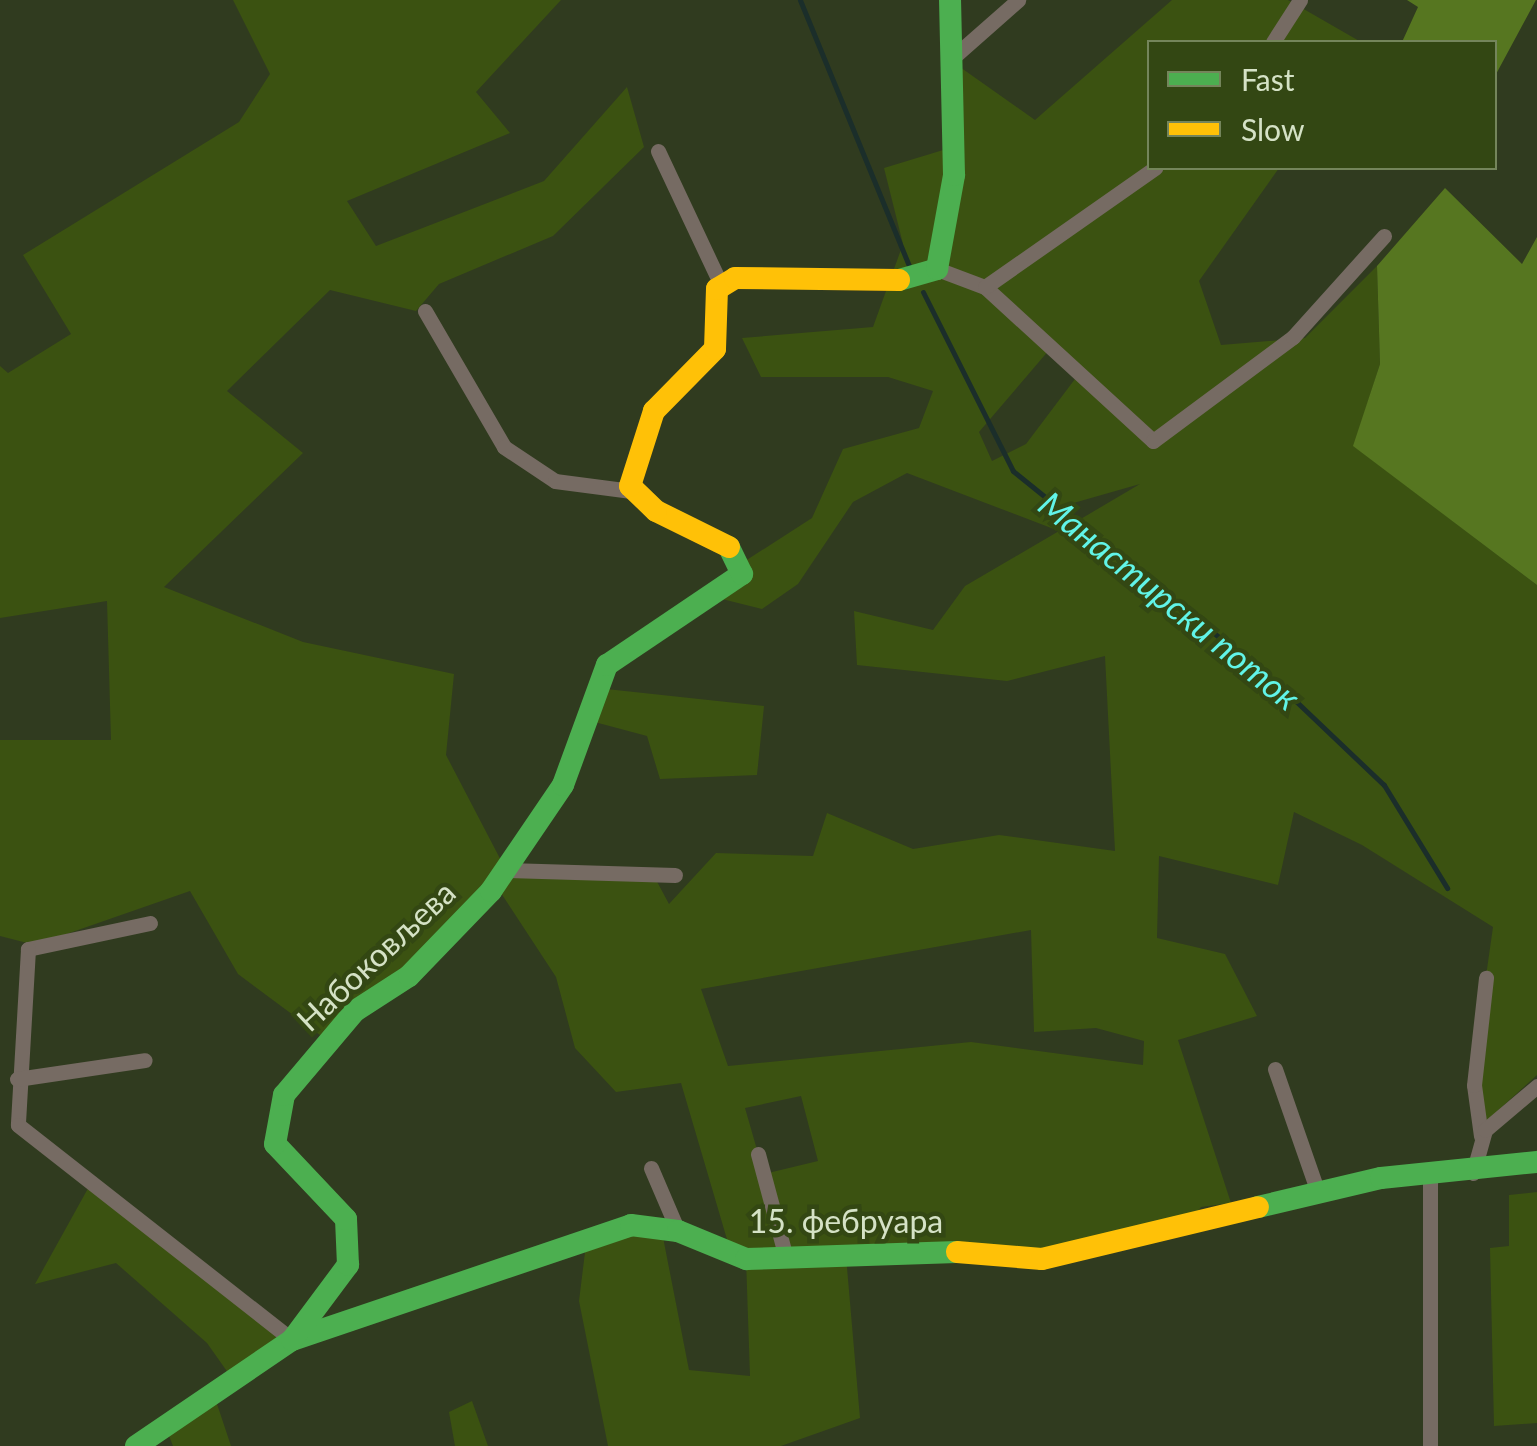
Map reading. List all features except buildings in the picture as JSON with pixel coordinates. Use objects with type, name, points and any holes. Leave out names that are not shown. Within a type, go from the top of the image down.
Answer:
[{"type":"street","points":[[720,285],[916,280],[937,268],[954,175],[950,0]]},
{"type":"street","points":[[950,60],[1018,0]]},
{"type":"street","points":[[1274,40],[1300,0]]},
{"type":"street","points":[[425,311],[504,446],[555,482],[631,490],[654,412],[715,349],[720,285],[658,151]]},
{"type":"street","points":[[985,287],[1152,170]]},
{"type":"street","points":[[937,268],[985,287],[1152,440],[1293,336],[1384,236]]},
{"type":"street","name":"Набоковљева","points":[[136,1446],[292,1340],[348,1265],[352,1233],[280,1154],[278,1110],[355,1011],[434,953],[506,870],[563,785],[607,665],[742,574],[728,544],[631,490]]},
{"type":"street","points":[[506,870],[676,874]]},
{"type":"street","points":[[150,923],[28,949],[17,1079],[18,1124],[39,1150],[292,1340]]},
{"type":"street","points":[[1473,1173],[1481,1136],[1474,1086],[1486,978]]},
{"type":"street","points":[[17,1079],[145,1060]]},
{"type":"street","points":[[1274,1069],[1319,1196]]},
{"type":"street","points":[[1481,1136],[1537,1086]]},
{"type":"street","points":[[758,1154],[786,1258]]},
{"type":"street","name":"15. фебруара","points":[[292,1340],[587,1236],[630,1225],[678,1231],[746,1259],[900,1248],[1042,1258],[1319,1196],[1537,1162]]},
{"type":"street","points":[[651,1168],[678,1231]]},
{"type":"street","points":[[1430,1176],[1430,1446]]},
{"type":"green space","points":[[233,0],[561,0],[476,92],[510,133],[347,201],[376,246],[544,181],[627,87],[644,147],[553,236],[439,284],[416,311],[330,290],[227,391],[303,453],[164,587],[303,642],[454,674],[446,755],[506,870],[654,876],[669,904],[716,853],[813,856],[827,813],[913,849],[999,835],[1115,851],[1105,656],[1007,681],[857,665],[854,611],[933,630],[965,586],[1059,531],[907,473],[853,502],[798,584],[762,609],[718,598],[742,563],[812,518],[843,449],[919,428],[933,391],[888,377],[761,377],[742,338],[873,327],[903,244],[884,168],[953,147],[950,60],[1035,120],[1172,0],[1288,0],[1358,40],[1147,40],[1147,170],[1278,170],[1199,281],[1221,345],[1305,338],[1377,266],[1380,364],[1354,446],[1537,585],[1537,1075],[1483,1124],[1471,1081],[1493,927],[1362,845],[1294,812],[1278,885],[1159,856],[1157,938],[1225,954],[1257,1016],[1178,1040],[1231,1203],[1201,1207],[1183,1231],[1101,1251],[846,1256],[860,1418],[781,1446],[608,1446],[579,1301],[587,1236],[661,1227],[689,1370],[750,1376],[746,1259],[731,1253],[681,1083],[616,1092],[575,1048],[556,977],[495,884],[328,1041],[238,974],[190,891],[35,945],[0,936],[0,740],[111,740],[107,601],[0,618],[0,366],[8,373],[71,334],[23,255],[239,122],[270,74]],"holes":[[[1050,349],[1078,375],[1026,444],[992,461],[979,432]],[[1140,484],[1062,530],[1061,529],[1070,504]],[[1031,930],[1034,1032],[1096,1028],[1144,1041],[1143,1065],[971,1042],[728,1066],[701,989]],[[801,1096],[818,1161],[764,1174],[745,1108]]]},
{"type":"green space","points":[[1407,0],[1536,0],[1497,72],[1497,40],[1403,40],[1418,7]]},
{"type":"green space","points":[[1445,188],[1522,264],[1537,237],[1537,585],[1353,446],[1380,364],[1377,266]]},
{"type":"green space","points":[[597,688],[764,706],[757,775],[660,779],[647,736],[587,720]]},
{"type":"green space","points":[[91,1183],[292,1340],[231,1377],[207,1343],[116,1263],[35,1284]]},
{"type":"green space","points":[[1537,1192],[1537,1423],[1494,1426],[1490,1248],[1509,1246],[1509,1195]]},
{"type":"green space","points":[[212,1389],[231,1446],[173,1446],[164,1423]]},
{"type":"green space","points":[[472,1401],[488,1446],[455,1446],[449,1412]]},
{"type":"waterway","name":"Манастирски поток","points":[[800,0],[910,268]]},
{"type":"waterway","name":"Манастирски поток","points":[[923,292],[1013,471],[1281,687],[1384,785],[1447,888]]},
{"type":"traffic: fast","points":[[899,280],[937,269],[954,175],[950,0]]},
{"type":"traffic: fast","points":[[136,1446],[292,1340],[348,1265],[346,1219],[275,1144],[284,1095],[355,1011],[409,976],[491,891],[563,785],[607,665],[742,574],[729,547]]},
{"type":"traffic: fast","points":[[1258,1207],[1381,1178],[1537,1162]]},
{"type":"traffic: fast","points":[[292,1340],[631,1225],[678,1231],[746,1259],[957,1252]]},
{"type":"traffic: slow","points":[[729,547],[656,511],[630,486],[654,411],[715,349],[717,289],[735,278],[899,280]]},
{"type":"traffic: slow","points":[[957,1252],[1042,1259],[1258,1207]]}]
